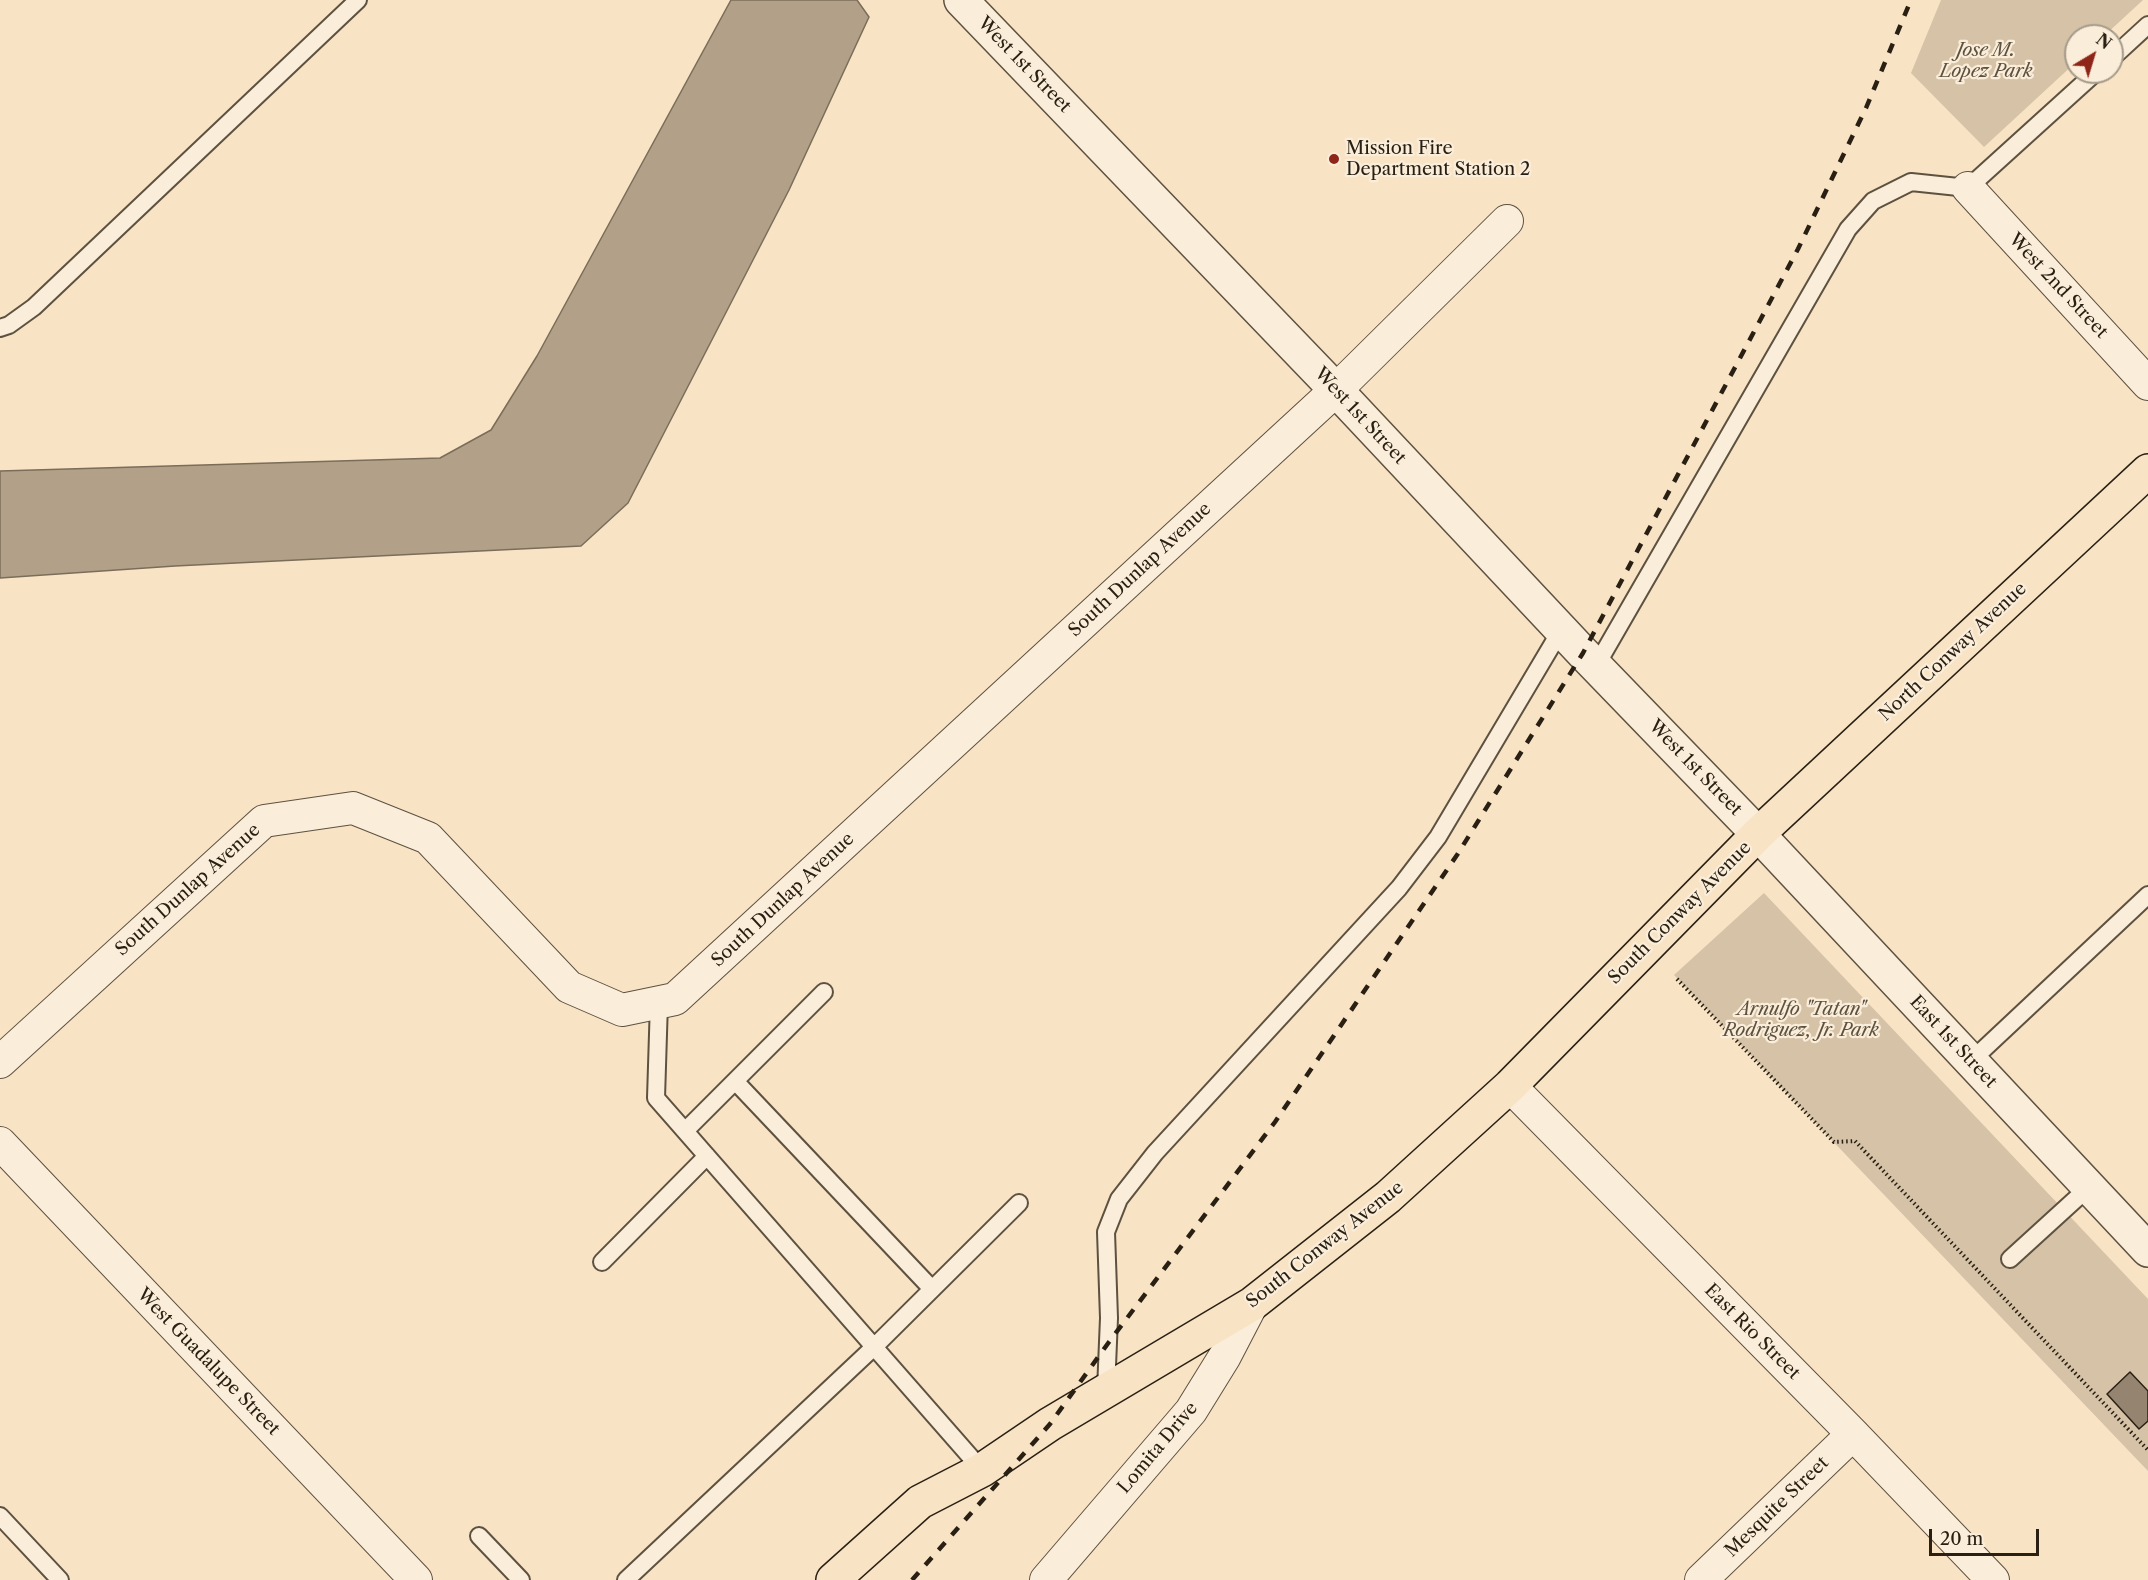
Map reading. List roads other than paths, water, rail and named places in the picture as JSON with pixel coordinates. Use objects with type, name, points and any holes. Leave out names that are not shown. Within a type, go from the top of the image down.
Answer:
[{"type":"main road","name":"North Conway Avenue","points":[[1758,834],[2148,471]]},
{"type":"main road","name":"South Conway Avenue","points":[[833,1580],[920,1502],[982,1470],[1050,1424],[1252,1304],[1388,1197],[1509,1086],[1758,834]]},
{"type":"street","name":"West 1st Street","points":[[961,0],[1758,834]]},
{"type":"street","name":"West 2nd Street","points":[[1968,188],[2148,384]]},
{"type":"street","name":"South Dunlap Avenue","points":[[0,1062],[264,821],[352,808],[428,838],[569,987],[622,1010],[675,999],[1336,390],[1507,221]]},
{"type":"street","name":"East 1st Street","points":[[1758,834],[2148,1250]]},
{"type":"street","name":"East Rio Street","points":[[1509,1086],[1853,1434],[1993,1580]]},
{"type":"street","name":"West Guadalupe Street","points":[[0,1143],[416,1580]]},
{"type":"street","name":"Lomita Drive","points":[[1046,1580],[1191,1411],[1225,1356],[1252,1304]]},
{"type":"street","name":"Mesquite Street","points":[[1701,1580],[1853,1434]]},
{"type":"lane","points":[[0,328],[34,307],[358,0]]},
{"type":"lane","points":[[2124,47],[2148,26]]},
{"type":"lane","points":[[1596,666],[1848,229],[1873,201],[1911,182],[1968,188],[2083,84]]},
{"type":"lane","points":[[1106,1390],[1109,1318],[1106,1232],[1119,1199],[1155,1153],[1399,888],[1438,837],[1561,630]]},
{"type":"lane","points":[[1971,1061],[2148,895]]},
{"type":"lane","points":[[685,1131],[824,992]]},
{"type":"lane","points":[[659,1002],[656,1098],[982,1470]]},
{"type":"lane","points":[[735,1081],[932,1289]]},
{"type":"lane","points":[[602,1262],[707,1156]]},
{"type":"lane","points":[[2010,1259],[2089,1187]]},
{"type":"lane","points":[[626,1580],[874,1347],[1019,1203]]},
{"type":"lane","points":[[0,1516],[60,1580]]},
{"type":"lane","points":[[479,1536],[521,1580]]},
{"type":"railway","points":[[912,1580],[1050,1424],[1275,1122],[1457,855],[1583,653],[1798,249],[1866,108],[1911,0]]},
{"type":"place","name":"Mission Fire Department Station 2","points":[[1334,159]]},
{"type":"park label","name":"Jose M. Lopez Park","points":[[1986,61]]},
{"type":"park label","name":"Arnulfo \"Tatan\" Rodriguez, Jr. Park","points":[[1801,1020]]}]
